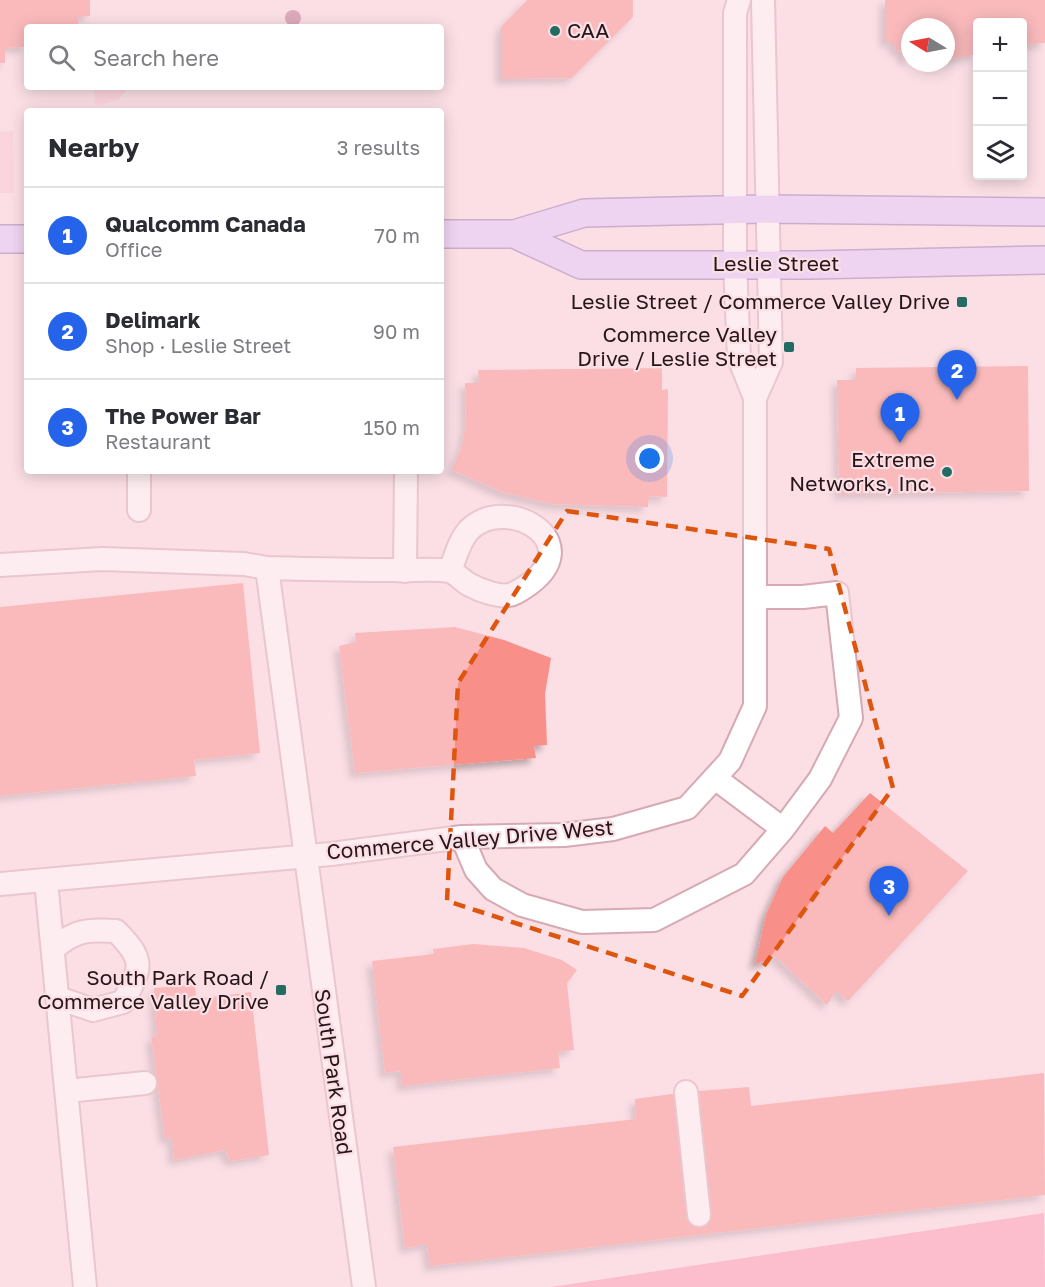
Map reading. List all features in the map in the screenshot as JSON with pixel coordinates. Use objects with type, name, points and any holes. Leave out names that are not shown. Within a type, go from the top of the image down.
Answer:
[{"type":"main road","name":"Leslie Street","points":[[444,234],[514,234],[584,213],[769,210],[1045,213]]},
{"type":"main road","name":"Leslie Street","points":[[514,234],[581,264],[1045,260]]},
{"type":"main road","points":[[0,239],[24,239]]},
{"type":"street","name":"Commerce Valley Drive West","points":[[0,884],[305,856],[462,837],[564,835],[613,829],[687,808],[730,761],[755,706],[755,398],[739,358],[735,263],[735,13],[739,0]]},
{"type":"street","name":"Commerce Valley Drive West","points":[[755,398],[771,362],[763,0]]},
{"type":"street","points":[[139,474],[139,510]]},
{"type":"street","points":[[405,571],[406,474]]},
{"type":"street","points":[[0,565],[102,559],[244,564],[267,568],[450,571]]},
{"type":"street","name":"South Park Road","points":[[267,568],[364,1287]]},
{"type":"street","points":[[462,837],[476,870],[493,890],[522,905],[582,921],[654,920],[744,874],[783,829],[820,779],[851,718],[837,593],[755,597]]},
{"type":"street","points":[[715,778],[783,829]]},
{"type":"street","points":[[46,880],[85,1287]]},
{"type":"street","points":[[53,949],[64,939],[86,929],[116,931],[135,950],[138,974],[123,1002],[93,1010],[58,998]]},
{"type":"street","points":[[66,1091],[144,1083]]},
{"type":"street","points":[[686,1092],[699,1215]]},
{"type":"highlighted area","points":[[567,511],[829,549],[893,788],[742,996],[447,901],[458,683]]},
{"type":"shaded area","points":[[94,90],[126,90],[118,100],[98,105],[95,103]]},
{"type":"shaded area","points":[[13,131],[14,193],[0,193],[0,132]]},
{"type":"shaded area","points":[[1044,1213],[1045,1287],[551,1287]]},
{"type":"building","points":[[0,0],[90,0],[90,16],[78,17],[79,24],[24,24],[24,47],[5,48],[5,63],[0,63]]},
{"type":"building","points":[[527,0],[633,0],[633,17],[572,78],[501,79],[501,27]]},
{"type":"building","points":[[885,0],[1045,0],[1045,43],[1027,45],[1027,18],[973,18],[973,55],[955,58],[955,18],[901,18],[901,50],[895,51],[894,42],[885,42]]},
{"type":"building","points":[[1028,366],[1029,491],[839,494],[837,380],[856,380],[856,368]]},
{"type":"building","points":[[662,368],[662,390],[668,389],[667,497],[649,496],[648,507],[552,504],[502,492],[452,470],[462,446],[466,424],[465,383],[479,383],[478,370]]},
{"type":"building","points":[[243,583],[260,753],[194,760],[196,776],[0,796],[0,607]]},
{"type":"building","points":[[455,627],[504,640],[551,658],[545,694],[547,745],[534,746],[536,758],[355,773],[339,646],[356,642],[355,633]]},
{"type":"building","points":[[870,793],[968,871],[848,1001],[836,991],[827,1005],[776,957],[755,964],[766,915],[783,877],[825,826],[833,833]]},
{"type":"building","points":[[473,944],[524,948],[562,960],[577,970],[567,983],[574,1050],[558,1052],[560,1068],[402,1086],[401,1071],[385,1073],[372,961],[434,954],[433,949]]},
{"type":"building","points":[[195,985],[196,999],[251,992],[269,1155],[230,1161],[225,1150],[174,1160],[172,1137],[165,1139],[151,1036],[157,1037],[154,988]]},
{"type":"building","points":[[1044,1073],[1045,1195],[430,1266],[427,1244],[405,1248],[393,1147],[636,1119],[635,1099],[686,1092],[749,1087],[751,1106]]},
{"type":"place","name":"CAA","points":[[555,31]]},
{"type":"place","name":"Leslie Street / Commerce Valley Drive","points":[[962,302]]},
{"type":"place","name":"Commerce Valley Drive / Leslie Street","points":[[789,347]]},
{"type":"place","name":"Delimark","points":[[957,400]]},
{"type":"place","name":"Qualcomm Canada","points":[[900,443]]},
{"type":"place","name":"Extreme Networks, Inc.","points":[[947,472]]},
{"type":"place","name":"The Power Bar","points":[[889,916]]},
{"type":"place","name":"South Park Road / Commerce Valley Drive","points":[[281,990]]}]
